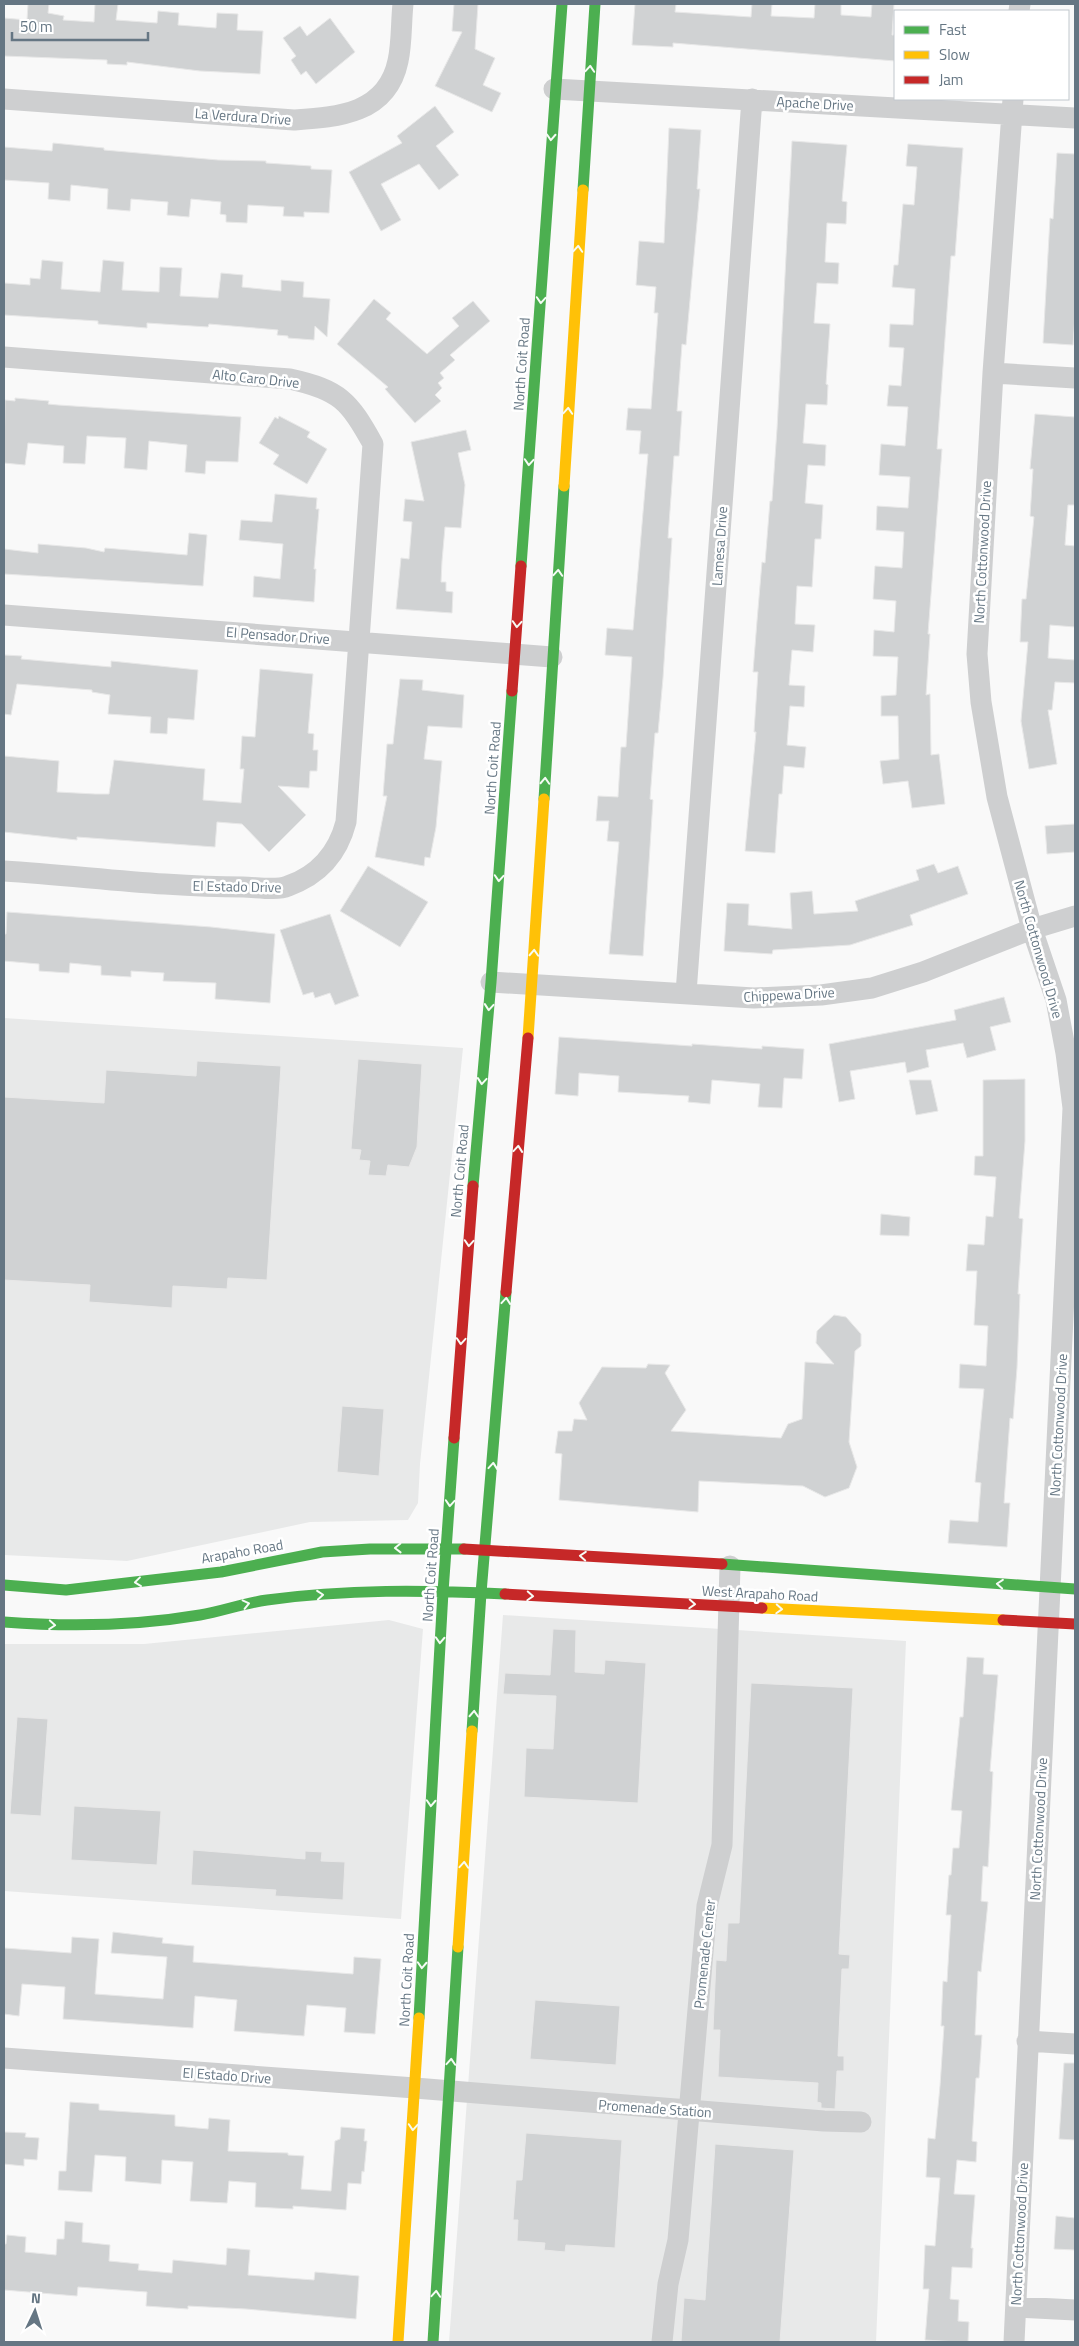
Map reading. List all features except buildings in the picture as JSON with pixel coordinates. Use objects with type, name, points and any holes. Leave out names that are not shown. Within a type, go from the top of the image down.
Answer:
[{"type":"main road","name":"North Coit Road","points":[[398,2342],[435,1830],[443,1592],[477,1195],[554,89],[562,4]]},
{"type":"main road","points":[[433,2342],[481,1593],[486,1549],[510,1198],[532,985],[595,4]]},
{"type":"main road","name":"Arapaho Road","points":[[4,1585],[66,1590],[220,1572],[322,1552],[370,1549],[486,1549]]},
{"type":"main road","name":"West Arapaho Road","points":[[486,1549],[730,1566],[864,1573],[1075,1589]]},
{"type":"main road","points":[[186,1575],[192,1591]]},
{"type":"main road","points":[[60,1603],[66,1590]]},
{"type":"main road","points":[[4,1622],[87,1626],[292,1597],[376,1591],[443,1592]]},
{"type":"main road","name":"West Arapaho Road","points":[[443,1592],[1075,1624]]},
{"type":"main road","points":[[452,1876],[462,1897]]},
{"type":"street","name":"La Verdura Drive","points":[[4,99],[294,120],[338,117],[372,103],[384,92],[398,62],[403,4]]},
{"type":"street","name":"Apache Drive","points":[[554,89],[752,99],[1012,107],[1075,118]]},
{"type":"street","name":"Lamesa Drive","points":[[686,994],[752,99]]},
{"type":"street","name":"North Cottonwood Drive","points":[[1012,107],[993,373],[977,654],[987,748],[997,798],[1032,929],[1056,1000],[1066,1053],[1073,1108],[1074,1162],[1067,1426],[1049,1588],[1014,2342]]},
{"type":"street","name":"Alto Caro Drive","points":[[4,358],[290,379],[317,385],[339,396],[356,412],[373,444],[360,642]]},
{"type":"street","points":[[993,373],[1075,378]]},
{"type":"street","name":"El Pensador Drive","points":[[4,615],[552,657]]},
{"type":"street","name":"El Estado Drive","points":[[4,871],[222,887],[286,888],[312,876],[333,853],[341,839],[346,822],[360,642]]},
{"type":"street","name":"Chippewa Drive","points":[[491,982],[754,998],[821,995],[872,988],[923,972],[1032,929],[1075,916]]},
{"type":"street","name":"Promenade Center","points":[[662,2342],[668,2284],[678,2240],[707,1906],[722,1845],[730,1566]]},
{"type":"street","points":[[1027,2041],[1075,2044]]},
{"type":"street","name":"El Estado Drive","points":[[4,2058],[449,2091]]},
{"type":"street","name":"Promenade Station","points":[[449,2091],[861,2122]]},
{"type":"street","points":[[1016,2307],[1075,2310]]},
{"type":"shaded area","points":[[4,1018],[463,1048],[420,1464],[418,1503],[408,1520],[310,1522],[127,1561],[4,1555]]},
{"type":"shaded area","points":[[503,1615],[906,1641],[876,2342],[449,2342]]},
{"type":"shaded area","points":[[389,1620],[423,1629],[401,1919],[4,1891],[4,1644],[144,1644]]},
{"type":"traffic: fast","points":[[521,566],[562,4]]},
{"type":"traffic: fast","points":[[583,190],[595,4]]},
{"type":"traffic: fast","points":[[544,799],[564,486]]},
{"type":"traffic: fast","points":[[473,1186],[491,982],[512,691]]},
{"type":"traffic: fast","points":[[472,1731],[481,1593],[506,1292]]},
{"type":"traffic: fast","points":[[419,2018],[443,1592],[454,1438]]},
{"type":"traffic: fast","points":[[4,1585],[66,1590],[221,1572],[322,1552],[370,1549],[464,1549]]},
{"type":"traffic: fast","points":[[722,1564],[1075,1589]]},
{"type":"traffic: fast","points":[[4,1622],[78,1625],[176,1619],[258,1601],[356,1592],[416,1591],[505,1594]]},
{"type":"traffic: fast","points":[[433,2342],[458,1947]]},
{"type":"traffic: slow","points":[[564,486],[583,190]]},
{"type":"traffic: slow","points":[[528,1038],[544,799]]},
{"type":"traffic: slow","points":[[762,1608],[1003,1620]]},
{"type":"traffic: slow","points":[[458,1947],[472,1731]]},
{"type":"traffic: slow","points":[[398,2342],[419,2018]]},
{"type":"traffic: jam","points":[[512,691],[521,566]]},
{"type":"traffic: jam","points":[[506,1292],[528,1038]]},
{"type":"traffic: jam","points":[[454,1438],[473,1186]]},
{"type":"traffic: jam","points":[[464,1549],[722,1564]]},
{"type":"traffic: jam","points":[[505,1594],[762,1608]]},
{"type":"traffic: jam","points":[[1003,1620],[1075,1624]]}]
